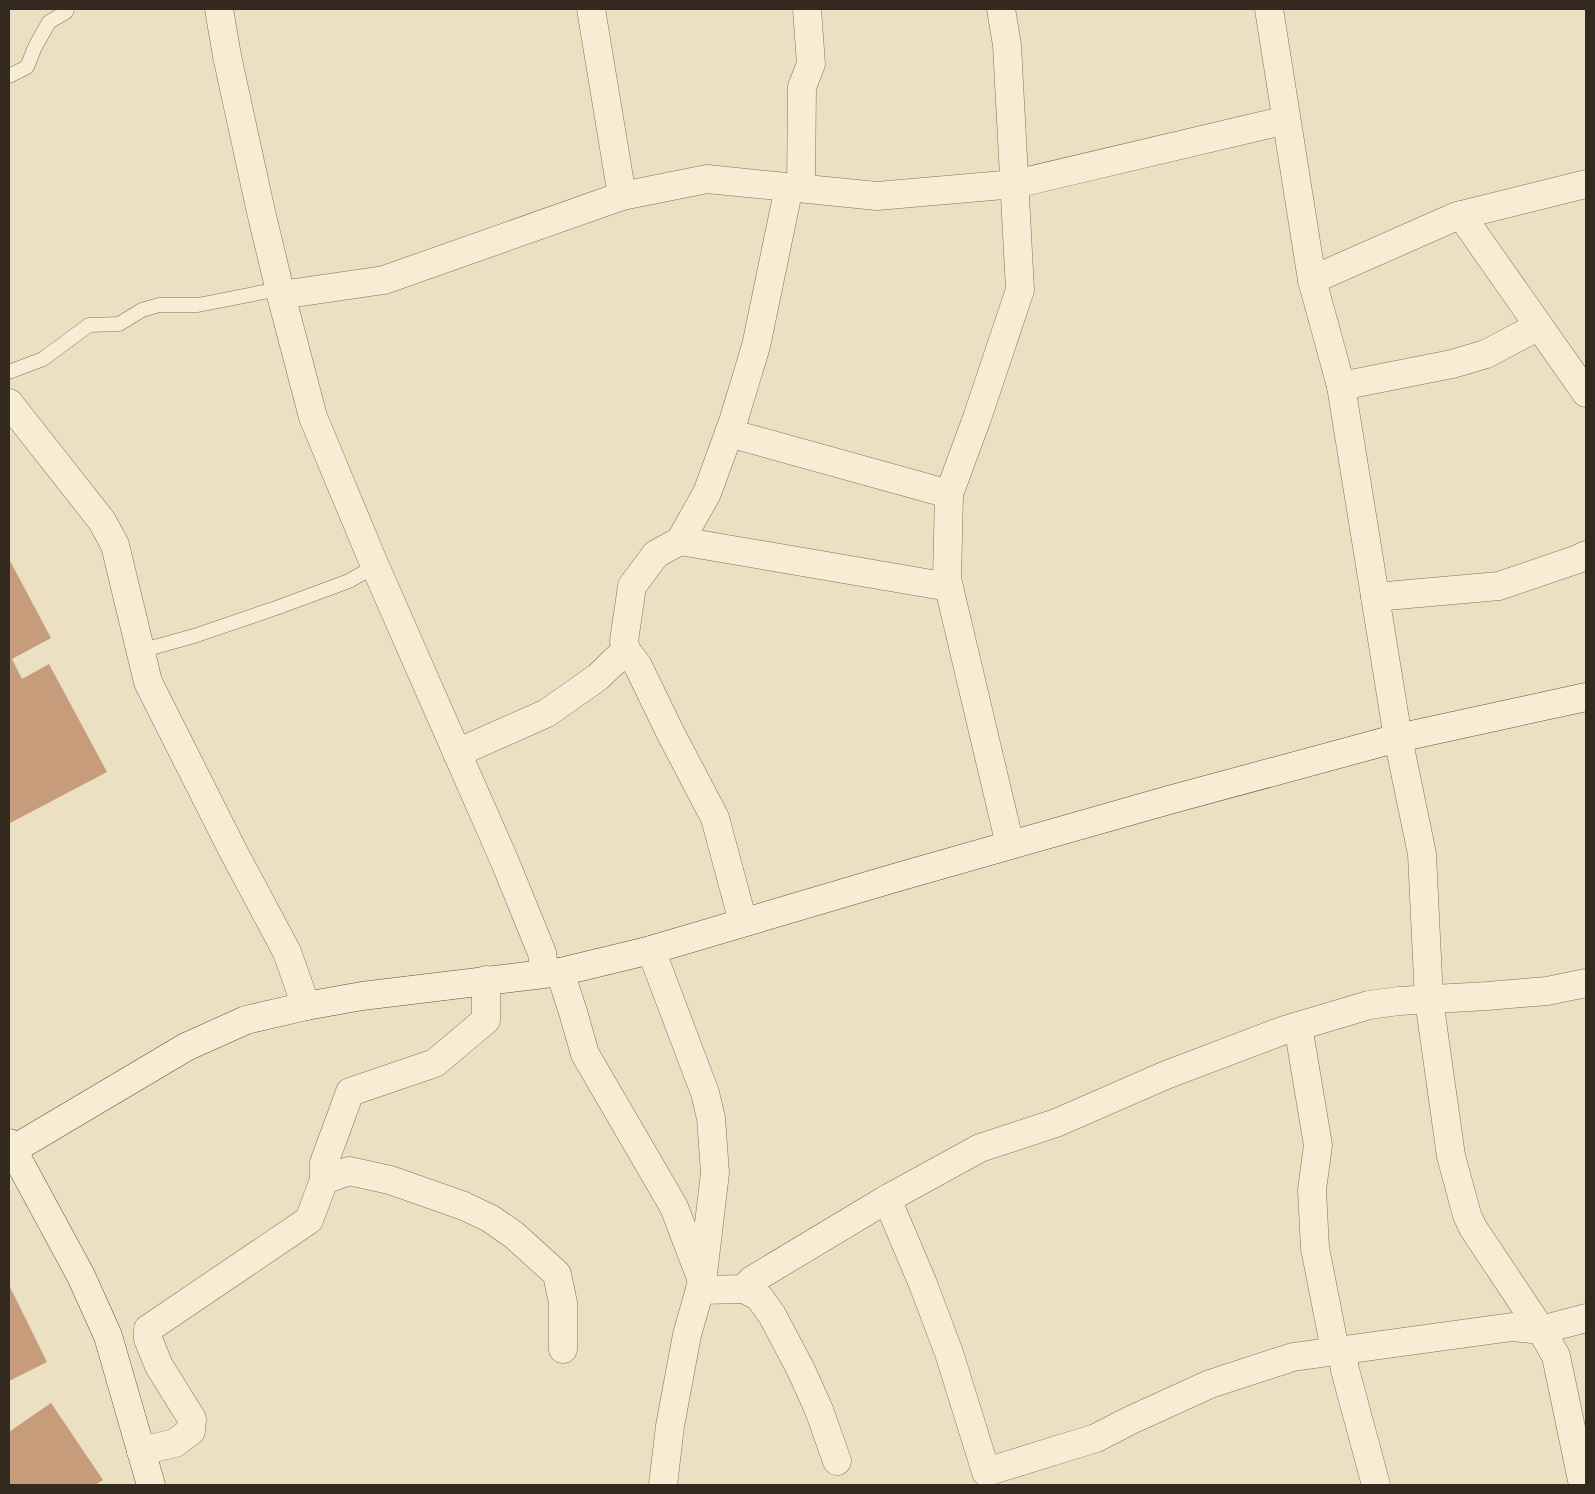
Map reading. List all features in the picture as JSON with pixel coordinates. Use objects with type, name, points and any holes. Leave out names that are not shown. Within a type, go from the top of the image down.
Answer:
[{"type":"street","points":[[219,9],[227,56],[280,292],[313,417],[375,566],[505,862],[542,953],[574,1012],[585,1054],[674,1207],[701,1286]]},
{"type":"street","points":[[590,9],[622,196]]},
{"type":"street","points":[[743,922],[715,818],[638,666],[626,650],[624,640],[632,586],[656,554],[680,541],[707,493],[729,433],[756,346],[795,188],[802,87],[811,64],[807,9]]},
{"type":"street","points":[[1001,9],[1007,45],[1020,290],[949,494],[947,580],[1010,845]]},
{"type":"street","points":[[1270,9],[1312,280],[1341,386],[1398,738],[1422,854],[1429,1000],[1451,1156],[1467,1215],[1473,1228],[1541,1330],[1556,1356],[1583,1485]]},
{"type":"street","points":[[280,292],[384,280],[622,196],[706,179],[877,196],[1015,184],[1286,120]]},
{"type":"street","points":[[1312,280],[1462,215],[1586,184]]},
{"type":"street","points":[[1462,215],[1586,393]]},
{"type":"street","points":[[1341,386],[1452,364],[1486,354],[1539,326]]},
{"type":"street","points":[[9,403],[102,521],[115,545],[148,682],[233,851],[287,952],[306,1006]]},
{"type":"street","points":[[729,433],[949,494]]},
{"type":"street","points":[[680,541],[949,587]]},
{"type":"street","points":[[1375,597],[1499,586],[1578,559],[1586,554]]},
{"type":"street","points":[[456,752],[547,713],[598,677],[626,650]]},
{"type":"street","points":[[151,1485],[108,1336],[82,1276],[10,1148],[186,1047],[246,1020],[306,1006],[362,996],[553,973],[651,950],[1010,845],[1398,738],[1586,697]]},
{"type":"street","points":[[651,950],[705,1094],[711,1118],[715,1173],[701,1286],[687,1335],[670,1426],[663,1485]]},
{"type":"street","points":[[142,1451],[175,1443],[191,1431],[192,1419],[159,1366],[148,1339],[148,1329],[309,1220],[324,1180],[324,1164],[350,1092],[435,1064],[486,1020],[486,980]]},
{"type":"street","points":[[744,1289],[752,1280],[887,1200],[980,1148],[1056,1123],[1166,1075],[1298,1026],[1369,1005],[1399,1001],[1547,991],[1586,983]]},
{"type":"street","points":[[1298,1026],[1318,1145],[1312,1190],[1315,1248],[1339,1350],[1376,1485]]},
{"type":"street","points":[[324,1180],[349,1171],[390,1180],[464,1206],[491,1219],[514,1235],[557,1274],[563,1303],[563,1349]]},
{"type":"street","points":[[887,1200],[923,1284],[949,1353],[986,1472],[1096,1438],[1210,1384],[1293,1358],[1512,1327],[1541,1330],[1586,1318]]},
{"type":"street","points":[[701,1286],[744,1289],[759,1297],[772,1315],[801,1370],[819,1410],[837,1461]]},
{"type":"lane","points":[[9,76],[27,67],[35,47],[49,22],[66,12],[67,9]]},
{"type":"lane","points":[[9,372],[43,359],[89,325],[119,324],[142,310],[159,305],[198,305],[280,292]]},
{"type":"lane","points":[[140,652],[276,608],[349,581],[375,566]]},
{"type":"building","points":[[9,559],[51,638],[12,659],[22,679],[49,664],[107,772],[10,823],[9,820]]},
{"type":"building","points":[[9,1285],[47,1362],[9,1381]]},
{"type":"building","points":[[51,1403],[103,1480],[95,1485],[9,1485],[9,1432]]}]
